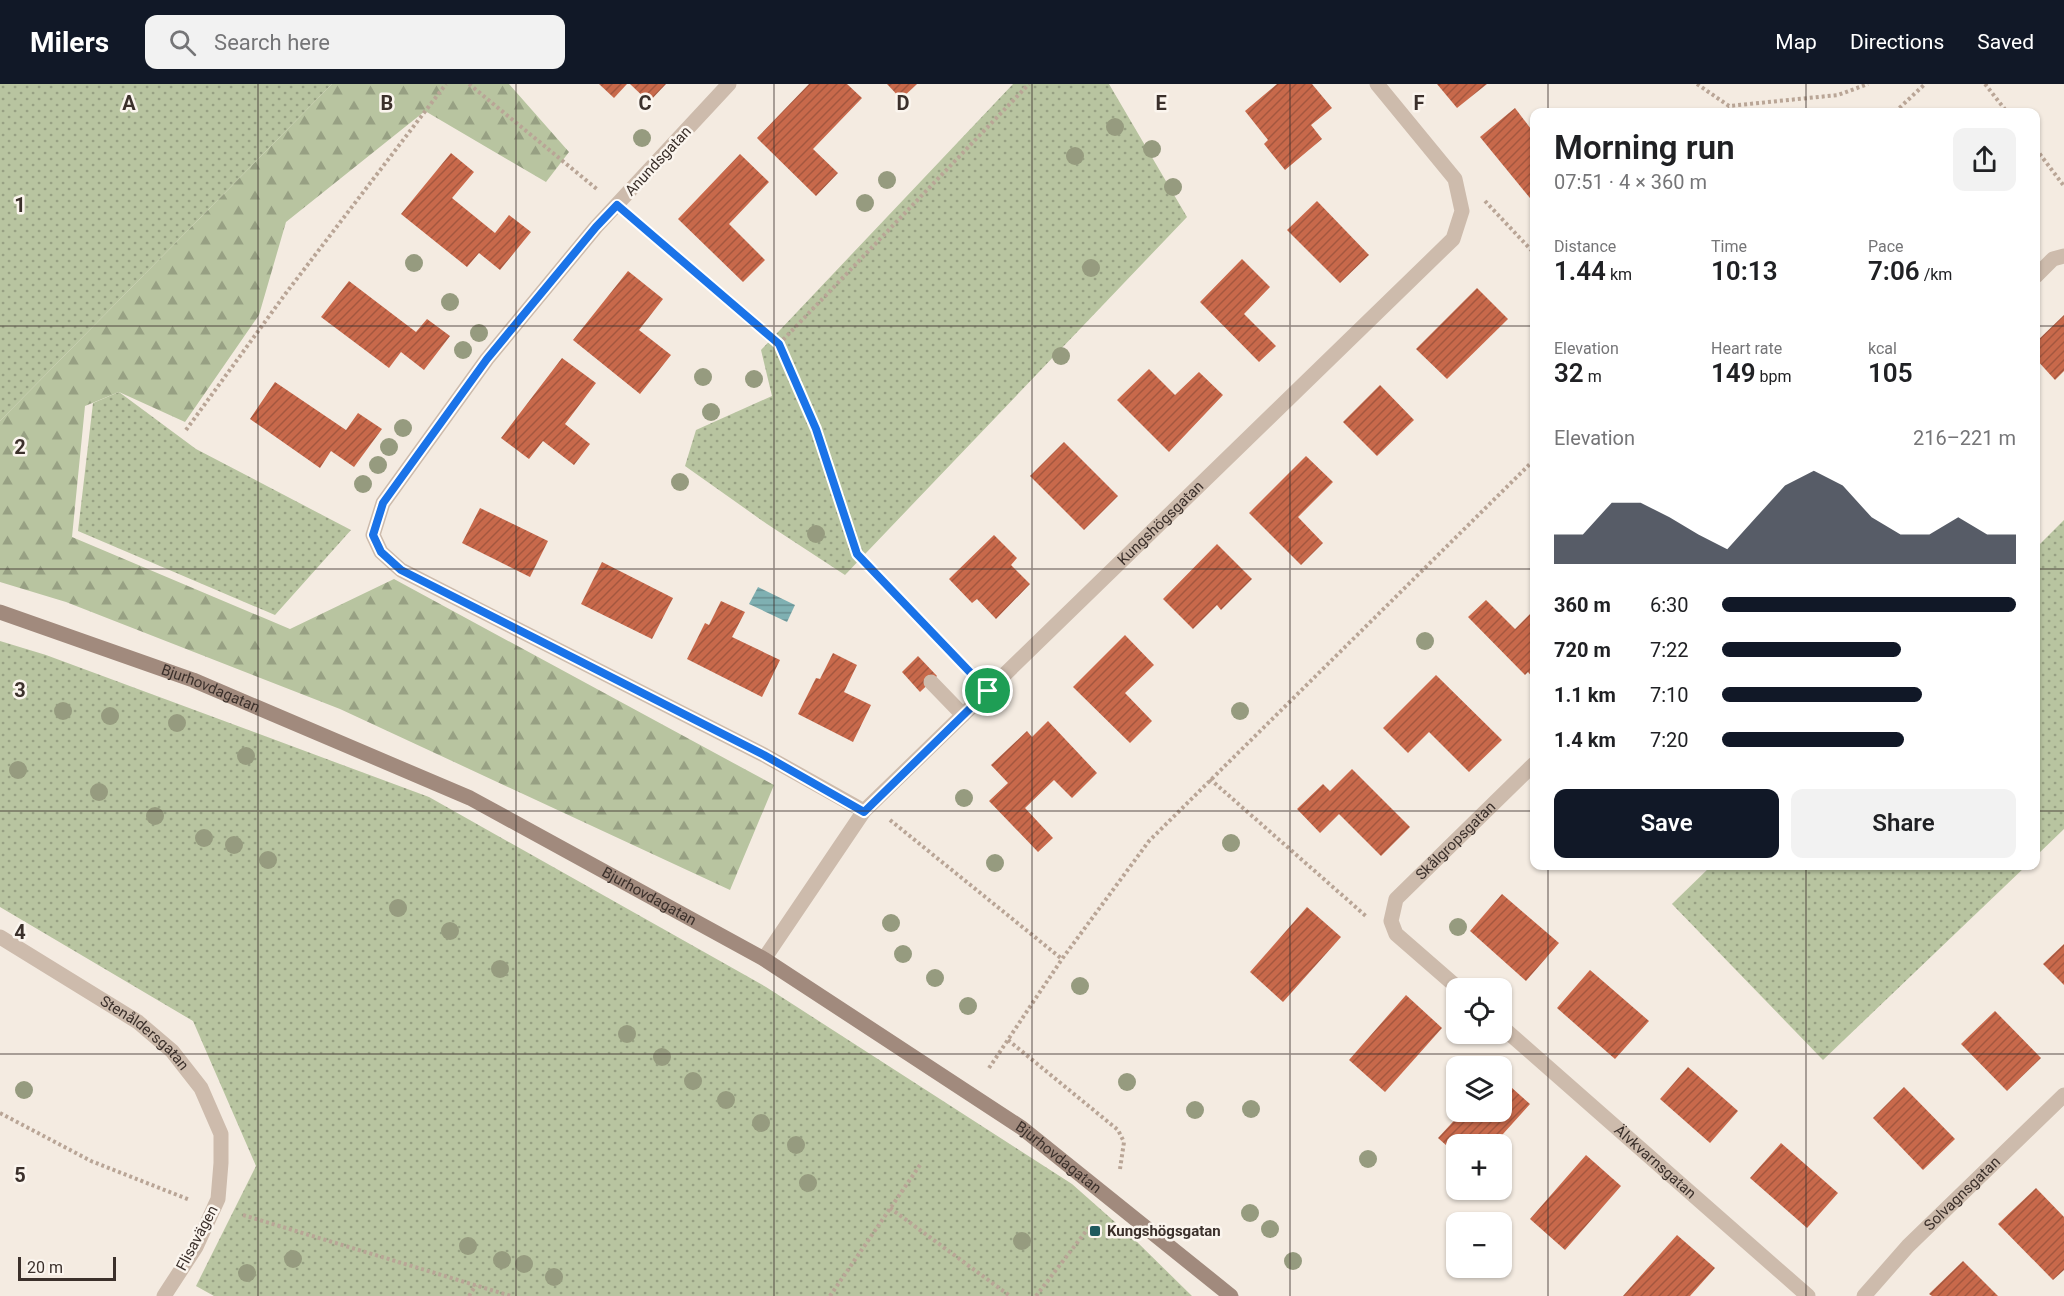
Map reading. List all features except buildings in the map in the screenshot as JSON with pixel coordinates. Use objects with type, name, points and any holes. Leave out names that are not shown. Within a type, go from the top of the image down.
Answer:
[{"type":"main road","name":"Bjurhovdagatan","points":[[0,612],[193,680],[470,798],[764,959],[1022,1128],[1232,1296]]},
{"type":"street","name":"Anundsgatan","points":[[729,84],[596,227],[487,359],[383,503],[373,535],[381,552],[401,570],[764,755],[864,812]]},
{"type":"street","points":[[1377,84],[1455,179],[1462,211]]},
{"type":"street","name":"Kungshögsgatan","points":[[764,959],[864,812],[1453,239],[1462,211]]},
{"type":"street","points":[[2040,272],[2054,259],[2064,256]]},
{"type":"street","points":[[931,682],[963,715]]},
{"type":"street","name":"Skålgropsgatan","points":[[1392,923],[1396,899],[1530,768]]},
{"type":"street","points":[[1392,923],[1396,934],[1447,978]]},
{"type":"street","name":"Stenåldersgatan","points":[[0,937],[138,1022],[172,1051],[201,1088],[221,1134],[220,1177]]},
{"type":"street","name":"Älvkvarnsgatan","points":[[1512,1036],[1808,1296]]},
{"type":"street","name":"Solvagnsgatan","points":[[1864,1296],[1908,1246],[2064,1095]]},
{"type":"street","name":"Flisavägen","points":[[164,1296],[196,1247],[218,1199],[220,1177]]},
{"type":"path","points":[[186,430],[286,293],[446,84]]},
{"type":"path","points":[[469,84],[617,205],[779,344],[816,429],[857,554],[988,691]]},
{"type":"path","points":[[779,344],[1029,84]]},
{"type":"path","points":[[1697,84],[1729,105],[1838,95],[1868,84]]},
{"type":"path","points":[[1899,108],[1924,84]]},
{"type":"path","points":[[1985,84],[2004,108]]},
{"type":"path","points":[[2040,154],[2064,186]]},
{"type":"path","points":[[1462,211],[1485,201],[1530,249]]},
{"type":"path","points":[[989,1068],[1062,959],[1149,841],[1530,464]]},
{"type":"path","points":[[1210,779],[1368,918],[1392,923]]},
{"type":"path","points":[[864,812],[893,822],[1062,959]]},
{"type":"path","points":[[1008,1040],[1119,1130],[1124,1142],[1120,1169]]},
{"type":"path","points":[[0,1113],[91,1161],[190,1200]]},
{"type":"path","points":[[830,1296],[920,1165]]},
{"type":"path","points":[[890,1208],[1010,1296]]},
{"type":"path","points":[[243,1215],[511,1296]]},
{"type":"path","points":[[1036,1296],[1090,1226]]},
{"type":"path","points":[[469,1296],[476,1284]]},
{"type":"green space","points":[[0,84],[332,84],[0,421]]},
{"type":"green space","points":[[332,84],[509,84],[569,152],[546,182],[425,111],[286,222],[259,315],[185,422],[119,392],[85,406],[72,537],[290,629],[394,579],[774,785],[730,890],[340,709],[66,602],[0,582],[0,421]]},
{"type":"green space","points":[[1013,84],[1109,84],[1187,217],[845,575],[685,466],[696,430],[772,396],[761,350]]},
{"type":"green space","points":[[119,392],[196,449],[351,530],[275,615],[78,531],[93,403]]},
{"type":"green space","points":[[2064,520],[2064,829],[2040,852],[2040,544]]},
{"type":"green space","points":[[0,641],[46,655],[429,797],[766,987],[1072,1184],[1133,1238],[1192,1296],[214,1296],[196,1286],[256,1166],[193,1021],[0,907]]},
{"type":"green space","points":[[1707,870],[2022,870],[1823,1060],[1672,904]]},
{"type":"water","points":[[758,587],[795,605],[787,622],[749,604]]},
{"type":"place","name":"Kungshögsgatan","points":[[1095,1231]]},
{"type":"route","points":[[617,205],[779,344],[816,429],[857,554],[988,691],[864,812],[764,755],[401,570],[381,552],[373,535],[383,503],[487,359],[596,227],[617,205]]}]
